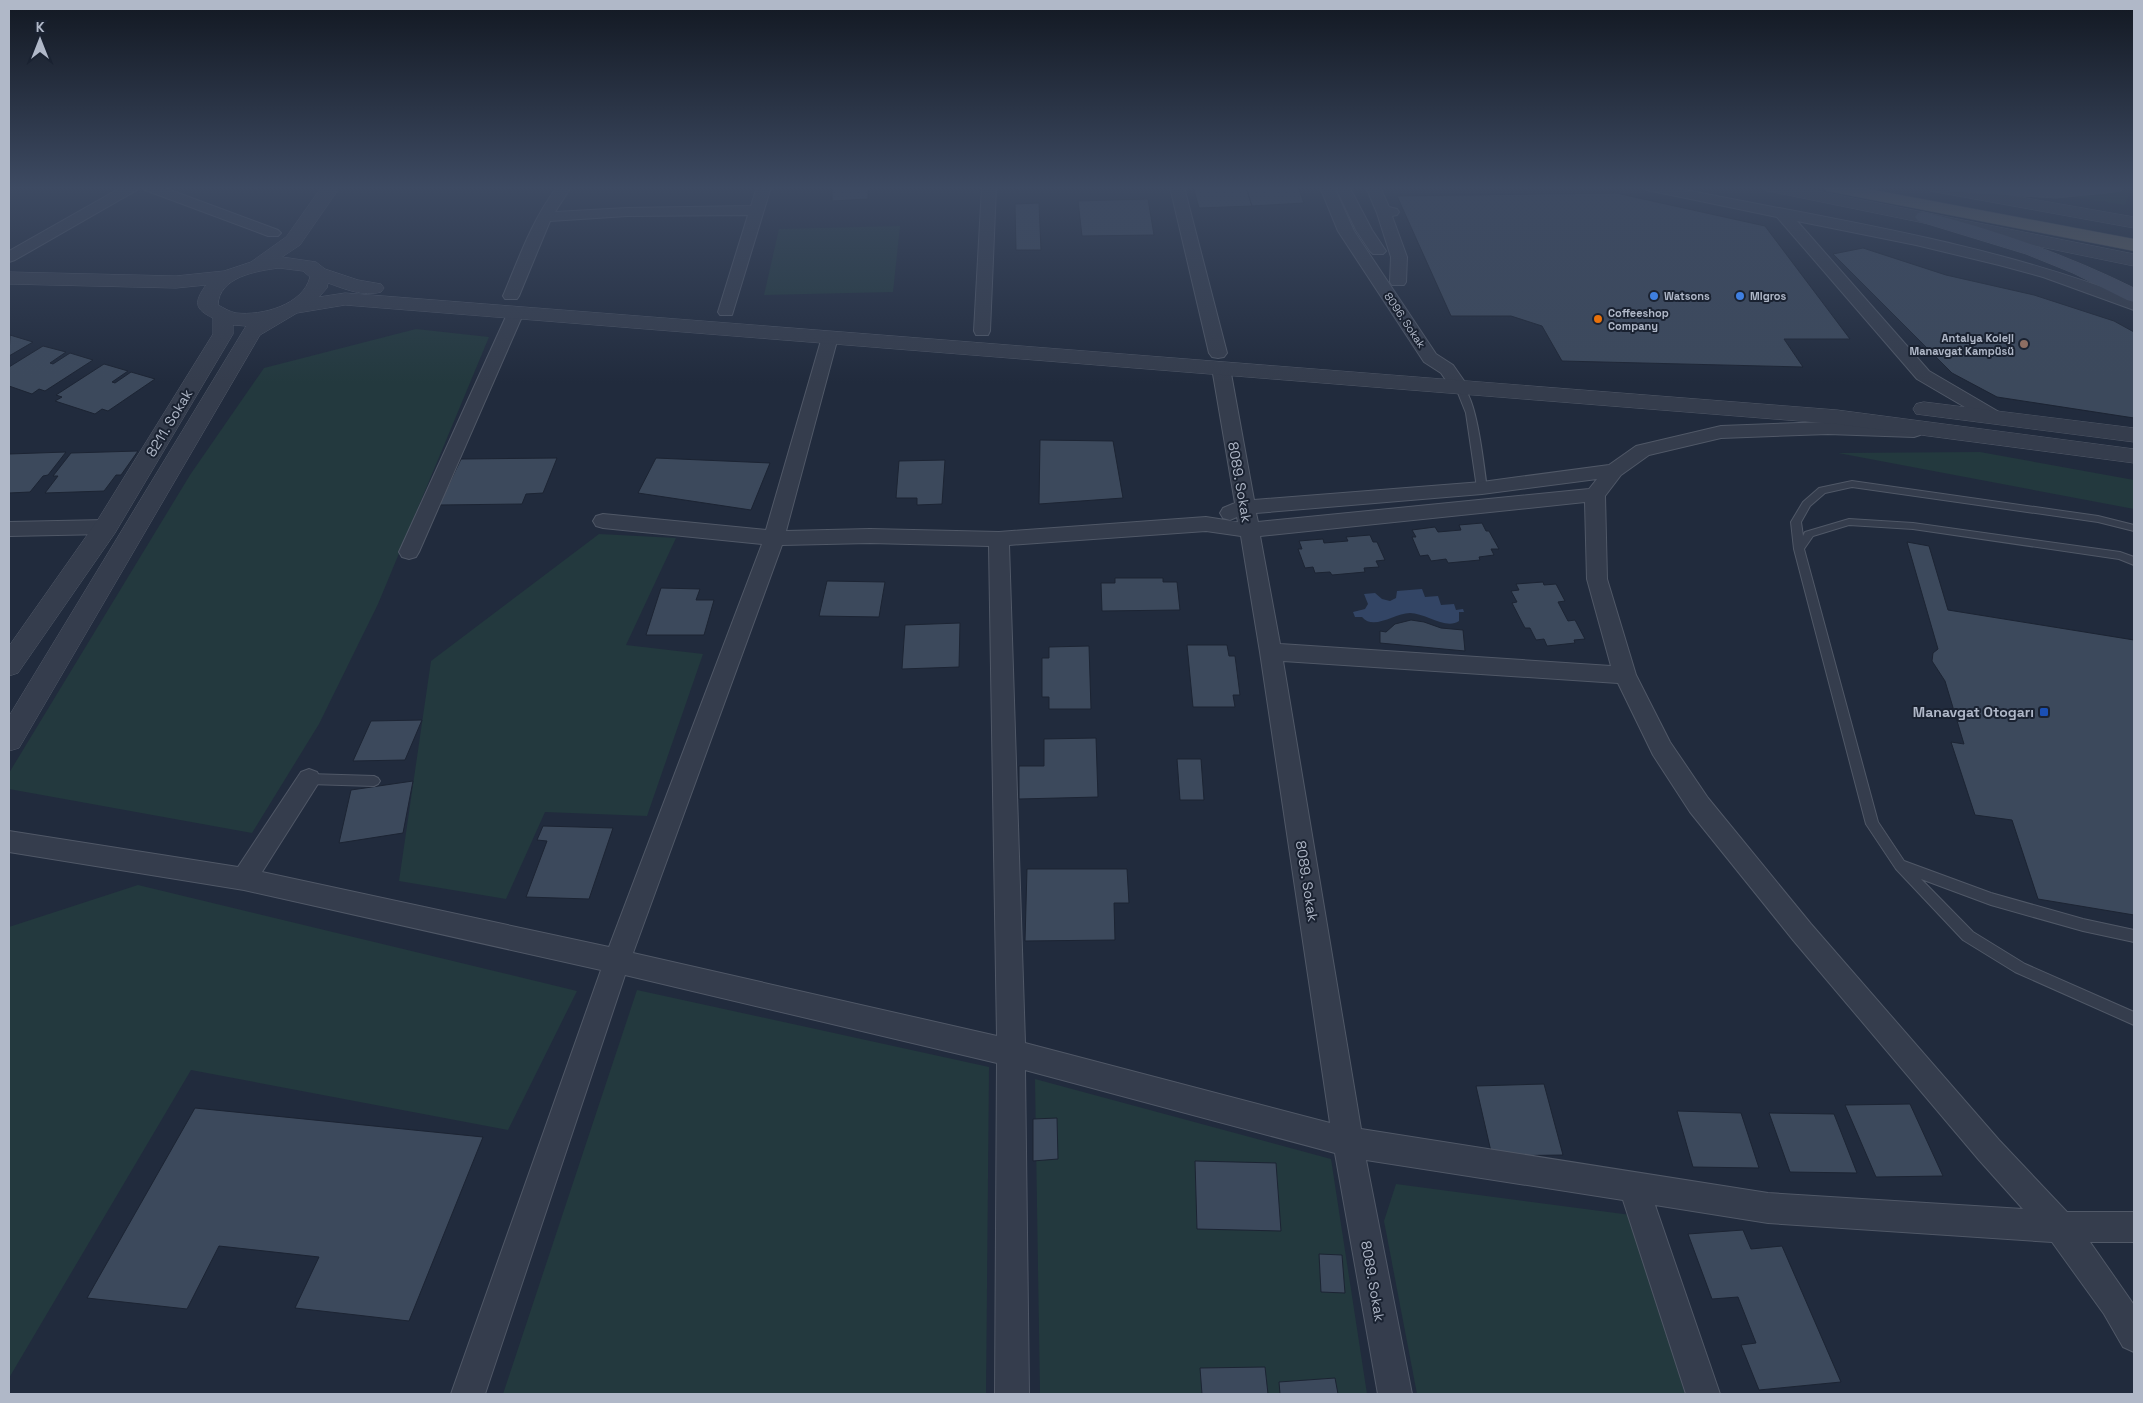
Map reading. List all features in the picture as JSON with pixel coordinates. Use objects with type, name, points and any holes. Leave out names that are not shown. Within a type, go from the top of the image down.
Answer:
[{"type":"main road","points":[[2039,252],[2080,269],[2134,296]]},
{"type":"street","points":[[276,252],[255,266],[231,276],[212,289],[207,302],[208,308],[216,315],[249,320],[287,310],[344,299],[514,304],[726,312],[982,331],[1460,388],[1837,417],[2134,456]]},
{"type":"street","points":[[9,740],[252,331],[314,294],[320,285],[322,277],[313,269],[309,252]]},
{"type":"street","points":[[408,552],[514,304],[532,252]]},
{"type":"street","points":[[726,312],[744,252]]},
{"type":"street","points":[[982,331],[986,252]]},
{"type":"street","name":"8089. Sokak","points":[[1193,252],[1220,360],[1246,519],[1271,652],[1348,1142],[1394,1394]]},
{"type":"street","name":"8096. Sokak","points":[[1361,252],[1430,358],[1447,369],[1460,388]]},
{"type":"street","name":"8096. Sokak","points":[[1379,252],[1447,357],[1447,369]]},
{"type":"street","points":[[1397,252],[1398,282]]},
{"type":"street","points":[[1816,252],[1923,374],[1993,416]]},
{"type":"street","points":[[1971,252],[2052,275],[2134,305]]},
{"type":"street","points":[[2097,252],[2134,260]]},
{"type":"street","points":[[255,266],[279,262],[313,269],[355,286],[830,337],[1220,360],[1447,369],[1840,401],[1993,416],[2134,435]]},
{"type":"street","points":[[9,278],[176,282],[231,276]]},
{"type":"street","points":[[9,284],[167,293],[207,302]]},
{"type":"street","name":"8211. Sokak","points":[[9,666],[106,527],[223,334],[223,317]]},
{"type":"street","points":[[468,1394],[617,961],[774,538],[830,337]]},
{"type":"street","points":[[1970,433],[1828,428],[1721,432],[1643,450],[1614,471],[1595,495],[1596,579],[1625,675],[1661,748],[1699,805],[1802,932],[1989,1150],[2060,1227],[2115,1303],[2134,1336]]},
{"type":"street","points":[[603,522],[774,538],[870,536],[999,539],[1206,524],[1614,471]]},
{"type":"street","points":[[1246,519],[1595,495]]},
{"type":"street","points":[[9,529],[106,527]]},
{"type":"street","points":[[999,539],[1011,1053],[1012,1394]]},
{"type":"street","points":[[1271,652],[1625,675]]},
{"type":"street","points":[[244,880],[309,779]]},
{"type":"street","points":[[9,841],[244,880],[617,961],[1011,1053],[1348,1142],[1768,1208],[2060,1227],[2134,1227]]},
{"type":"street","points":[[1634,1187],[1703,1394]]},
{"type":"lane","points":[[1460,388],[1471,413],[1482,488]]},
{"type":"lane","points":[[2134,528],[2098,519],[1852,484],[1822,490],[1806,504],[1796,522],[1799,549],[1872,824],[1900,865],[1968,936],[2020,968],[2134,1019]]},
{"type":"lane","points":[[1799,549],[1809,534],[1849,522],[1913,526],[2120,556],[2134,561]]},
{"type":"lane","points":[[309,779],[374,781]]},
{"type":"lane","points":[[1900,865],[1990,899],[2083,925],[2134,936]]},
{"type":"green space","points":[[774,252],[897,252],[893,292],[764,295]]},
{"type":"green space","points":[[416,329],[489,337],[378,604],[319,724],[252,833],[9,789],[9,773],[190,475],[264,368]]},
{"type":"green space","points":[[1980,452],[2134,480],[2134,509],[1838,453]]},
{"type":"green space","points":[[599,534],[676,538],[626,645],[703,654],[647,816],[545,812],[506,899],[399,881],[431,661]]},
{"type":"green space","points":[[138,885],[577,991],[508,1130],[191,1070],[9,1378],[9,927]]},
{"type":"green space","points":[[637,990],[989,1067],[986,1394],[503,1394]]},
{"type":"green space","points":[[1035,1079],[1331,1159],[1367,1394],[1040,1394]]},
{"type":"green space","points":[[1396,1184],[1631,1215],[1685,1394],[1417,1394],[1384,1221]]},
{"type":"water","points":[[1422,589],[1425,597],[1438,596],[1441,605],[1454,604],[1456,610],[1463,609],[1464,612],[1459,612],[1459,621],[1448,624],[1410,613],[1372,622],[1362,617],[1355,617],[1353,612],[1365,609],[1368,604],[1364,594],[1375,593],[1382,599],[1390,601],[1396,598],[1397,591]]},
{"type":"building","points":[[1422,252],[1785,252],[1850,339],[1784,339],[1803,367],[1562,361],[1542,326],[1511,316],[1451,316]]},
{"type":"building","name":"Antalya Koleji Manavgat Kampüsü","points":[[1877,252],[1946,275],[2034,295],[2114,321],[2134,332],[2134,418],[1997,397],[1952,373],[1833,254]]},
{"type":"building","points":[[10,335],[33,342],[9,356]]},
{"type":"building","points":[[43,346],[66,352],[50,363],[53,364],[70,353],[93,360],[45,391],[39,389],[32,394],[9,386],[9,367]]},
{"type":"building","points":[[104,364],[128,371],[112,382],[115,383],[131,372],[155,379],[108,411],[102,409],[95,414],[55,401],[62,397],[56,395]]},
{"type":"building","points":[[1040,440],[1113,441],[1123,498],[1039,504]]},
{"type":"building","points":[[138,451],[121,475],[116,475],[104,491],[45,493],[58,476],[53,476],[71,453]]},
{"type":"building","points":[[66,452],[48,475],[43,476],[30,492],[9,493],[9,454]]},
{"type":"building","points":[[557,458],[543,493],[526,494],[522,504],[439,505],[461,459]]},
{"type":"building","points":[[656,458],[770,463],[751,510],[638,493]]},
{"type":"building","points":[[945,460],[942,504],[917,505],[917,498],[896,498],[899,461]]},
{"type":"building","points":[[1482,523],[1499,549],[1491,549],[1494,555],[1479,557],[1480,560],[1448,563],[1446,559],[1431,561],[1428,555],[1420,556],[1412,537],[1416,537],[1412,530],[1435,527],[1438,532],[1461,530],[1459,525]]},
{"type":"building","points":[[1370,535],[1373,542],[1377,542],[1385,560],[1376,561],[1379,567],[1364,568],[1365,572],[1332,575],[1330,572],[1315,573],[1313,567],[1305,568],[1298,549],[1302,549],[1299,541],[1323,539],[1324,543],[1348,541],[1346,537]]},
{"type":"building","name":"Manavgat Otogarı","points":[[1907,542],[1929,546],[1948,610],[2134,640],[2134,915],[2038,899],[2012,820],[1975,815],[1951,742],[1964,744],[1945,681],[1932,661],[1933,653],[1938,649]]},
{"type":"building","points":[[1115,578],[1163,578],[1163,582],[1177,582],[1180,610],[1102,611],[1101,583],[1115,583]]},
{"type":"building","points":[[827,581],[885,582],[879,617],[819,616]]},
{"type":"building","points":[[1543,582],[1544,585],[1556,584],[1565,601],[1558,602],[1568,621],[1575,620],[1585,639],[1574,640],[1575,643],[1547,646],[1544,639],[1536,640],[1530,628],[1525,628],[1512,603],[1517,602],[1511,591],[1519,590],[1516,584]]},
{"type":"building","points":[[661,588],[700,589],[696,600],[714,600],[704,635],[646,635]]},
{"type":"building","points":[[1411,620],[1441,628],[1463,630],[1465,651],[1380,643],[1380,631],[1386,632],[1395,624]]},
{"type":"building","points":[[960,623],[959,667],[902,669],[905,625]]},
{"type":"building","points":[[1187,645],[1227,645],[1229,656],[1235,656],[1240,695],[1233,695],[1235,707],[1193,707]]},
{"type":"building","points":[[1089,646],[1091,709],[1049,709],[1049,697],[1042,697],[1042,658],[1049,658],[1049,647]]},
{"type":"building","points":[[422,720],[405,760],[353,761],[371,721]]},
{"type":"building","points":[[1096,738],[1098,797],[1019,799],[1019,766],[1044,766],[1044,739]]},
{"type":"building","points":[[1177,759],[1201,759],[1204,800],[1180,800]]},
{"type":"building","points":[[413,781],[403,833],[339,843],[351,790]]},
{"type":"building","points":[[543,826],[613,828],[589,899],[526,897],[547,841],[537,840]]},
{"type":"building","points":[[1027,869],[1127,869],[1129,903],[1114,903],[1115,940],[1025,941]]},
{"type":"building","points":[[1544,1084],[1563,1155],[1492,1156],[1476,1086]]},
{"type":"building","points":[[1910,1104],[1943,1176],[1876,1177],[1845,1105]]},
{"type":"building","points":[[195,1108],[483,1137],[409,1321],[295,1308],[319,1257],[219,1246],[187,1309],[87,1298]]},
{"type":"building","points":[[1677,1111],[1741,1113],[1759,1168],[1693,1167]]},
{"type":"building","points":[[1769,1113],[1834,1114],[1857,1173],[1790,1172]]},
{"type":"building","points":[[1057,1118],[1058,1159],[1033,1161],[1033,1119]]},
{"type":"building","points":[[1195,1161],[1276,1163],[1281,1231],[1197,1229]]},
{"type":"building","points":[[1743,1230],[1751,1249],[1782,1246],[1841,1382],[1759,1390],[1741,1345],[1756,1343],[1738,1297],[1712,1299],[1688,1234]]},
{"type":"building","points":[[1319,1254],[1342,1255],[1345,1293],[1321,1292]]},
{"type":"building","points":[[1265,1367],[1268,1394],[1202,1394],[1200,1368]]},
{"type":"building","points":[[1335,1378],[1338,1394],[1280,1394],[1279,1382]]},
{"type":"place","name":"Watsons","points":[[1654,296]]},
{"type":"place","name":"Migros","points":[[1740,296]]},
{"type":"place","name":"Coffeeshop Company","points":[[1598,319]]},
{"type":"place","name":"Antalya Koleji Manavgat Kampüsü","points":[[2024,344]]},
{"type":"place","name":"Manavgat Otogarı","points":[[2044,712]]}]
